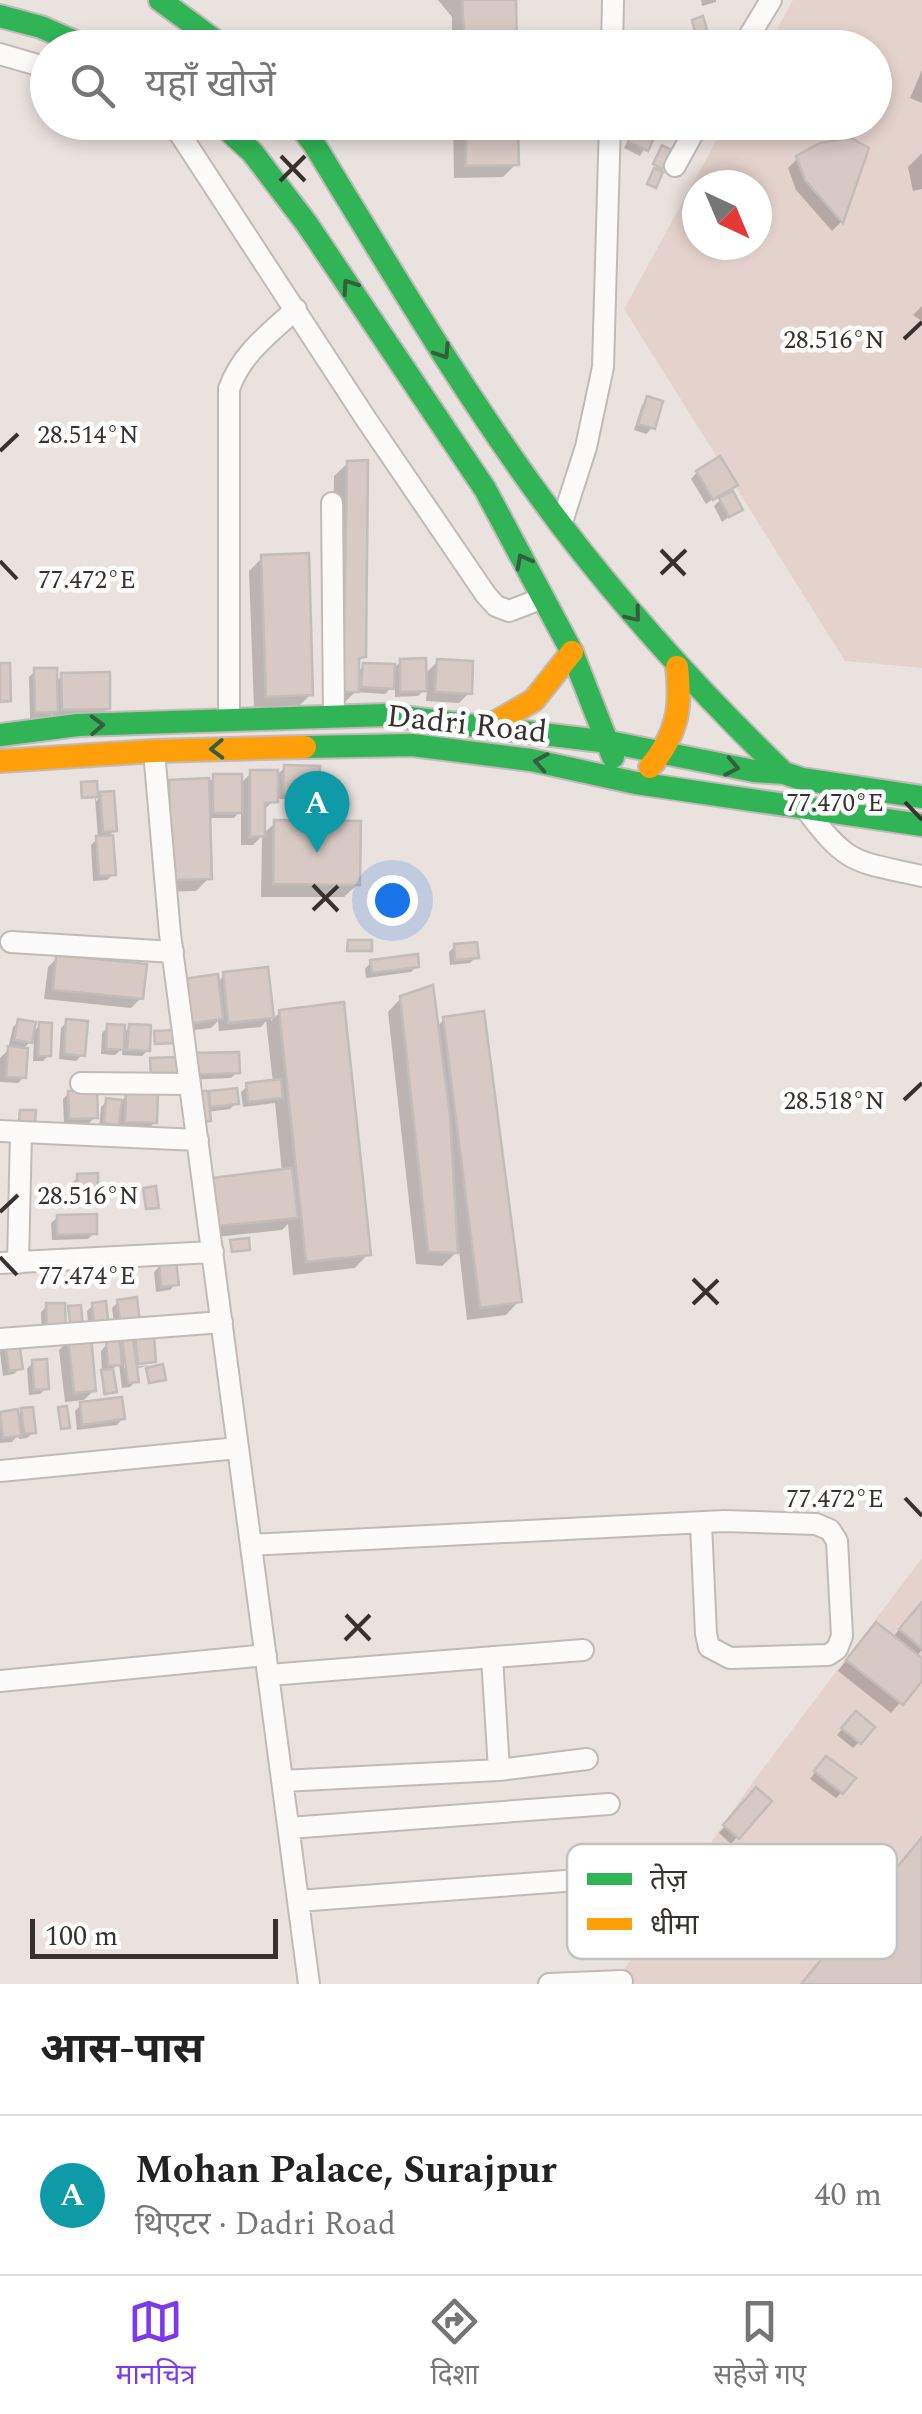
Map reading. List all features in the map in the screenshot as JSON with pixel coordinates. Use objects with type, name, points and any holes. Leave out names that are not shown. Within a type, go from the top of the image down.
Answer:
[{"type":"main road","points":[[160,0],[200,30]]},
{"type":"main road","points":[[0,16],[47,30]]},
{"type":"main road","points":[[239,140],[252,152],[378,327],[485,490],[572,652],[608,742],[628,780],[662,754],[674,736],[682,700],[677,667]]},
{"type":"main road","points":[[311,140],[442,352],[561,525],[677,667],[793,776]]},
{"type":"main road","points":[[491,725],[516,714],[534,700],[572,652]]},
{"type":"main road","name":"Dadri Road","points":[[0,735],[78,725],[386,715],[608,742],[754,771],[922,797]]},
{"type":"main road","name":"Dadri Road","points":[[0,760],[154,751],[412,745],[531,760],[628,780],[922,825]]},
{"type":"street","points":[[612,30],[613,0]]},
{"type":"street","points":[[752,30],[770,0]]},
{"type":"street","points":[[0,54],[30,63]]},
{"type":"street","points":[[184,140],[486,596],[509,611],[543,598]]},
{"type":"street","points":[[561,525],[586,446],[603,367],[609,140]]},
{"type":"street","points":[[675,166],[689,140]]},
{"type":"street","points":[[229,720],[230,389],[236,368],[246,355],[296,309]]},
{"type":"street","points":[[332,503],[334,716]]},
{"type":"street","points":[[154,751],[173,952],[309,1984]]},
{"type":"street","points":[[805,808],[832,844],[845,854],[863,863],[922,876]]},
{"type":"street","points":[[11,942],[173,952]]},
{"type":"street","points":[[81,1083],[190,1084]]},
{"type":"street","points":[[198,1140],[11,1132],[9,1263],[212,1252]]},
{"type":"street","points":[[0,1339],[222,1322]]},
{"type":"street","points":[[0,1471],[238,1448]]},
{"type":"street","points":[[251,1546],[701,1524],[816,1524],[830,1530],[837,1541],[842,1636],[837,1650],[828,1654],[730,1658],[710,1647],[706,1634],[701,1524]]},
{"type":"street","points":[[0,1680],[267,1665],[492,1658],[582,1650]]},
{"type":"street","points":[[492,1658],[499,1770]]},
{"type":"street","points":[[282,1782],[499,1770],[587,1758]]},
{"type":"street","points":[[288,1828],[609,1804]]},
{"type":"street","points":[[298,1901],[567,1881]]},
{"type":"street","points":[[549,1984],[622,1981]]},
{"type":"shaded area","points":[[793,0],[922,0],[922,668],[845,661],[624,309],[682,203],[682,260],[772,260],[772,170],[700,170],[717,140],[892,140],[892,30],[776,30]]},
{"type":"shaded area","points":[[922,1558],[922,1984],[614,1984],[631,1959],[897,1959],[897,1844],[710,1844]]},
{"type":"building","points":[[462,0],[516,0],[517,30],[464,30]]},
{"type":"building","points":[[703,16],[707,30],[694,30],[692,20]]},
{"type":"building","points":[[466,140],[518,140],[519,165],[466,166]]},
{"type":"building","points":[[629,140],[653,140],[648,151]]},
{"type":"building","points":[[855,140],[869,148],[843,223],[805,180],[796,156],[820,143]]},
{"type":"building","points":[[662,145],[672,150],[662,169],[653,164]]},
{"type":"building","points":[[654,168],[663,172],[656,188],[647,184]]},
{"type":"building","points":[[647,396],[663,401],[655,429],[638,424]]},
{"type":"building","points":[[720,456],[738,485],[713,500],[696,471]]},
{"type":"building","points":[[368,460],[366,657],[359,658],[359,692],[343,692],[347,461]]},
{"type":"building","points":[[733,491],[743,510],[729,517],[719,498]]},
{"type":"building","points":[[309,553],[313,695],[266,697],[261,555]]},
{"type":"building","points":[[426,658],[427,691],[400,692],[400,659]]},
{"type":"building","points":[[437,659],[473,661],[472,694],[435,692]]},
{"type":"building","points":[[0,663],[10,663],[11,701],[0,702]]},
{"type":"building","points":[[363,663],[395,664],[394,689],[361,687]]},
{"type":"building","points":[[34,668],[57,668],[58,712],[35,713]]},
{"type":"building","points":[[110,672],[110,709],[62,710],[61,673]]},
{"type":"building","points":[[284,765],[320,766],[319,794],[283,794]]},
{"type":"building","points":[[250,770],[278,770],[278,802],[265,803],[265,836],[250,837]]},
{"type":"building","points":[[213,774],[242,774],[242,813],[213,813]]},
{"type":"building","points":[[209,778],[212,879],[171,880],[169,780]]},
{"type":"building","points":[[97,781],[98,797],[82,798],[81,782]]},
{"type":"building","points":[[114,791],[117,831],[103,832],[100,792]]},
{"type":"building","points":[[274,820],[361,821],[360,885],[273,884]]},
{"type":"building","points":[[113,835],[116,875],[99,876],[96,836]]},
{"type":"building","points":[[348,940],[372,940],[372,951],[347,951]]},
{"type":"building","points":[[477,942],[479,958],[455,960],[454,944]]},
{"type":"building","points":[[418,954],[419,967],[372,973],[370,960]]},
{"type":"building","points":[[56,955],[147,964],[143,999],[53,990]]},
{"type":"building","points":[[268,967],[274,1018],[228,1023],[223,972]]},
{"type":"building","points":[[218,974],[223,1019],[187,1024],[182,979]]},
{"type":"building","points":[[433,985],[450,1115],[458,1253],[428,1252],[400,996]]},
{"type":"building","points":[[344,1002],[371,1255],[306,1262],[279,1010]]},
{"type":"building","points":[[484,1011],[522,1302],[480,1308],[443,1017]]},
{"type":"building","points":[[18,1019],[36,1022],[32,1043],[14,1040]]},
{"type":"building","points":[[66,1019],[88,1021],[85,1056],[64,1054]]},
{"type":"building","points":[[39,1022],[52,1023],[51,1056],[38,1056]]},
{"type":"building","points":[[107,1024],[125,1025],[124,1050],[106,1049]]},
{"type":"building","points":[[129,1024],[151,1025],[150,1051],[127,1050]]},
{"type":"building","points":[[175,1030],[176,1043],[155,1044],[154,1031]]},
{"type":"building","points":[[8,1046],[28,1048],[26,1078],[6,1077]]},
{"type":"building","points":[[239,1052],[240,1073],[191,1075],[190,1053]]},
{"type":"building","points":[[178,1057],[179,1078],[151,1079],[150,1058]]},
{"type":"building","points":[[281,1079],[283,1098],[248,1102],[246,1083]]},
{"type":"building","points":[[237,1088],[239,1104],[210,1107],[209,1091]]},
{"type":"building","points":[[97,1089],[98,1118],[69,1119],[68,1091]]},
{"type":"building","points":[[126,1091],[158,1091],[157,1123],[125,1122]]},
{"type":"building","points":[[192,1091],[208,1091],[211,1121],[196,1123]]},
{"type":"building","points":[[106,1098],[122,1100],[119,1125],[104,1123]]},
{"type":"building","points":[[20,1110],[36,1110],[35,1123],[19,1122]]},
{"type":"building","points":[[292,1168],[298,1218],[219,1226],[211,1178]]},
{"type":"building","points":[[98,1173],[98,1193],[78,1194],[77,1174]]},
{"type":"building","points":[[156,1186],[159,1208],[146,1209],[143,1188]]},
{"type":"building","points":[[97,1214],[97,1234],[57,1235],[57,1215]]},
{"type":"building","points":[[249,1238],[250,1250],[232,1252],[230,1240]]},
{"type":"building","points":[[176,1262],[179,1285],[161,1287],[159,1263]]},
{"type":"building","points":[[137,1297],[140,1323],[121,1326],[117,1300]]},
{"type":"building","points":[[106,1301],[109,1328],[94,1330],[92,1303]]},
{"type":"building","points":[[46,1303],[65,1303],[66,1332],[47,1333]]},
{"type":"building","points":[[81,1305],[83,1329],[71,1330],[68,1306]]},
{"type":"building","points":[[154,1335],[156,1362],[138,1364],[135,1337]]},
{"type":"building","points":[[91,1336],[96,1391],[74,1393],[68,1338]]},
{"type":"building","points":[[133,1338],[139,1382],[128,1383],[122,1340]]},
{"type":"building","points":[[120,1341],[122,1365],[108,1366],[106,1342]]},
{"type":"building","points":[[19,1342],[23,1369],[9,1371],[5,1344]]},
{"type":"building","points":[[47,1359],[49,1389],[34,1390],[32,1360]]},
{"type":"building","points":[[163,1364],[166,1380],[149,1383],[146,1368]]},
{"type":"building","points":[[113,1369],[117,1392],[105,1394],[101,1370]]},
{"type":"building","points":[[122,1397],[125,1419],[82,1425],[80,1402]]},
{"type":"building","points":[[67,1406],[70,1428],[61,1429],[58,1407]]},
{"type":"building","points":[[33,1407],[36,1433],[24,1434],[21,1408]]},
{"type":"building","points":[[18,1409],[21,1436],[3,1438],[0,1412]]},
{"type":"building","points":[[922,1602],[922,1649],[899,1629]]},
{"type":"building","points":[[876,1622],[922,1658],[922,1681],[903,1705],[846,1660]]},
{"type":"building","points":[[856,1711],[875,1727],[861,1744],[841,1728]]},
{"type":"building","points":[[826,1756],[856,1778],[843,1794],[814,1771]]},
{"type":"building","points":[[756,1787],[772,1801],[739,1839],[723,1825]]},
{"type":"building","points":[[922,1837],[922,1984],[801,1984],[822,1959],[897,1959],[897,1867]]},
{"type":"traffic: fast","points":[[160,0],[201,30]]},
{"type":"traffic: fast","points":[[0,16],[48,30]]},
{"type":"traffic: fast","points":[[239,140],[307,224],[485,489],[572,652],[613,757]]},
{"type":"traffic: fast","points":[[311,140],[464,386],[528,479],[613,590],[696,684],[784,773],[922,797]]},
{"type":"traffic: fast","points":[[0,735],[78,725],[386,715],[609,742],[754,771],[784,773]]},
{"type":"traffic: fast","points":[[305,747],[412,745],[531,760],[636,783],[922,825]]},
{"type":"traffic: slow","points":[[491,725],[534,700],[572,652]]},
{"type":"traffic: slow","points":[[650,767],[676,720],[677,667]]},
{"type":"traffic: slow","points":[[0,761],[305,747]]},
{"type":"place","name":"Mohan Palace, Surajpur","points":[[317,853]]}]
